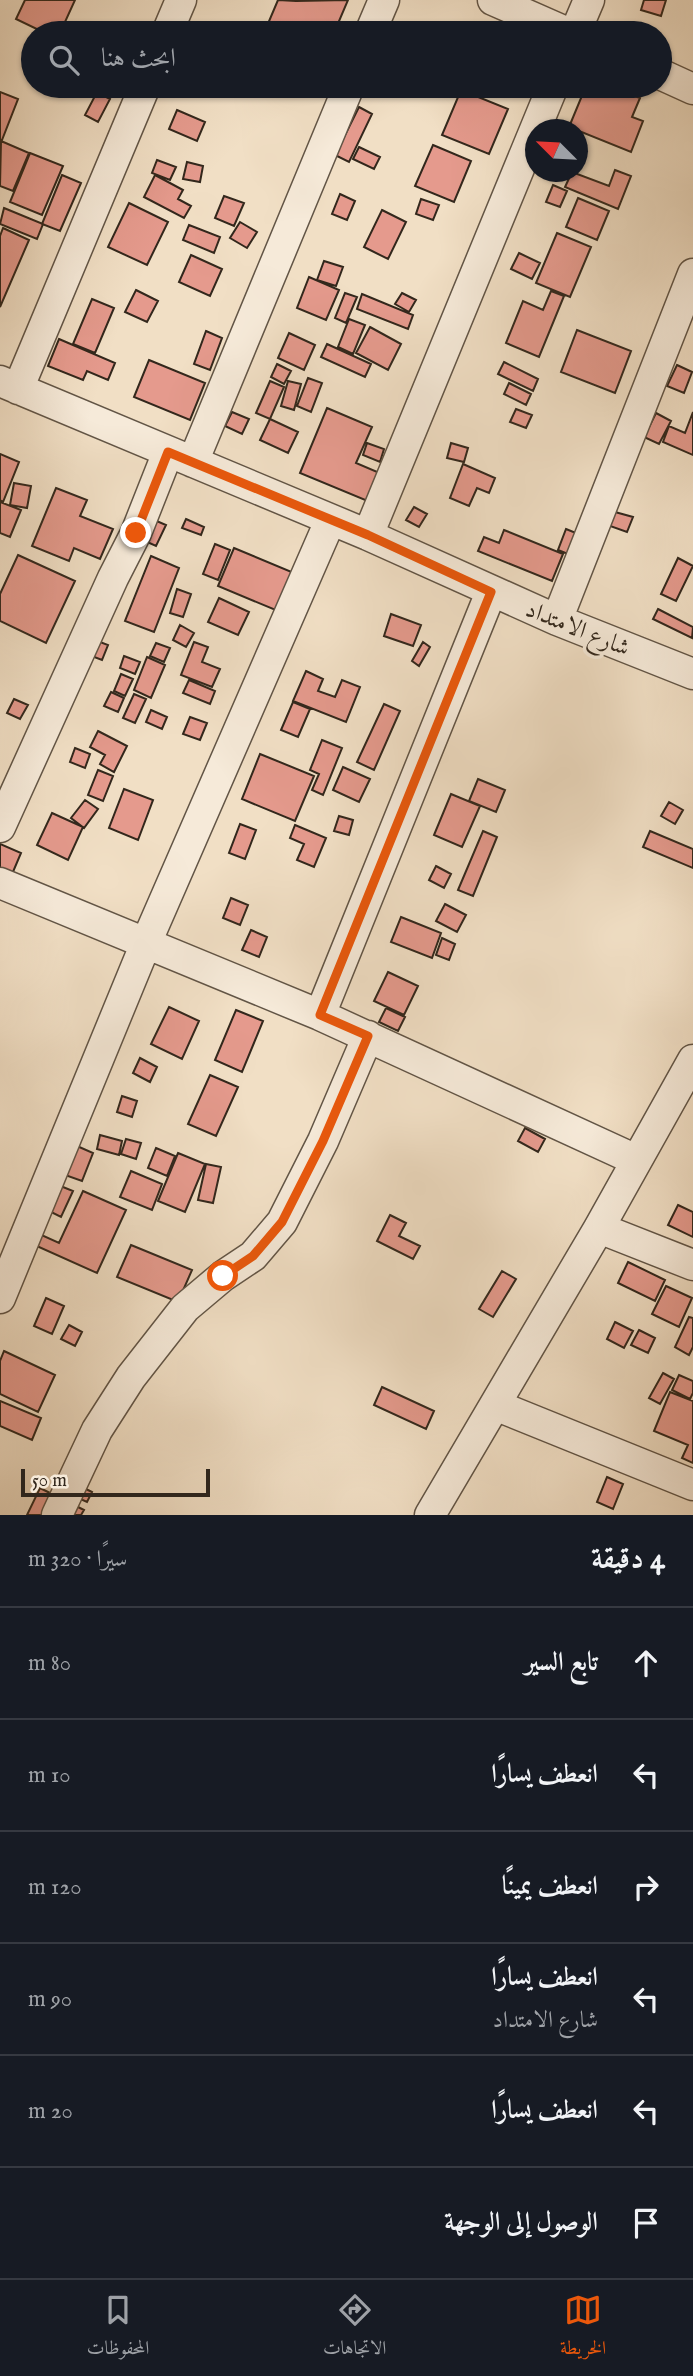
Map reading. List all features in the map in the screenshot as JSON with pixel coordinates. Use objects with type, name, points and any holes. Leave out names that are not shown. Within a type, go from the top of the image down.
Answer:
[{"type":"street","points":[[172,21],[181,0]]},
{"type":"street","points":[[375,21],[384,0]]},
{"type":"street","points":[[493,0],[541,21]]},
{"type":"street","points":[[580,21],[589,0]]},
{"type":"street","points":[[672,79],[693,89]]},
{"type":"street","points":[[9,385],[140,98]]},
{"type":"street","points":[[0,827],[113,578],[181,457],[344,98]]},
{"type":"street","points":[[368,535],[548,98]]},
{"type":"street","points":[[557,620],[693,274]]},
{"type":"street","name":"شارع الامتداد","points":[[9,385],[368,535],[557,620],[693,674]]},
{"type":"street","points":[[0,1298],[146,943],[330,521]]},
{"type":"street","points":[[320,1015],[491,592]]},
{"type":"street","points":[[0,883],[320,1015],[636,1160]]},
{"type":"street","points":[[57,1515],[97,1430],[131,1377],[185,1308],[223,1276],[253,1256],[282,1222],[323,1141],[368,1036]]},
{"type":"street","points":[[430,1515],[599,1228],[693,1060]]},
{"type":"street","points":[[599,1228],[693,1265]]},
{"type":"street","points":[[495,1405],[693,1485]]},
{"type":"building","points":[[25,0],[75,0],[65,21],[21,21],[16,19]]},
{"type":"building","points":[[278,0],[348,0],[339,21],[269,21]]},
{"type":"building","points":[[644,0],[666,0],[661,16],[641,10]]},
{"type":"building","points":[[0,92],[18,99],[2,140],[0,140]]},
{"type":"building","points":[[94,98],[110,99],[98,122],[85,115]]},
{"type":"building","points":[[458,98],[481,98],[508,109],[489,154],[442,135]]},
{"type":"building","points":[[581,98],[640,98],[632,117],[643,121],[631,152],[588,135],[588,119],[572,119]]},
{"type":"building","points":[[359,107],[372,114],[349,162],[335,155]]},
{"type":"building","points":[[177,110],[205,122],[197,141],[169,129]]},
{"type":"building","points":[[1,141],[29,153],[13,191],[0,186]]},
{"type":"building","points":[[433,145],[471,161],[454,202],[415,186]]},
{"type":"building","points":[[359,147],[380,157],[374,169],[353,159]]},
{"type":"building","points":[[30,153],[63,166],[42,215],[10,202]]},
{"type":"building","points":[[157,160],[176,167],[170,180],[152,173]]},
{"type":"building","points":[[187,162],[203,166],[200,182],[183,179]]},
{"type":"building","points":[[615,170],[631,176],[618,209],[565,187],[567,182],[588,182],[588,178],[609,186]]},
{"type":"building","points":[[62,175],[81,183],[60,231],[42,224]]},
{"type":"building","points":[[155,175],[183,190],[178,199],[191,206],[184,218],[144,197]]},
{"type":"building","points":[[553,185],[567,191],[560,207],[546,202]]},
{"type":"building","points":[[340,194],[355,201],[347,220],[332,214]]},
{"type":"building","points":[[224,196],[244,203],[234,226],[215,218]]},
{"type":"building","points":[[578,198],[609,211],[597,240],[566,227]]},
{"type":"building","points":[[421,199],[439,205],[433,220],[416,214]]},
{"type":"building","points":[[129,203],[168,222],[147,265],[108,247]]},
{"type":"building","points":[[4,208],[43,224],[37,239],[0,224]]},
{"type":"building","points":[[382,210],[406,222],[388,259],[364,247]]},
{"type":"building","points":[[240,222],[257,232],[247,248],[230,238]]},
{"type":"building","points":[[189,225],[220,237],[214,253],[183,240]]},
{"type":"building","points":[[3,228],[29,240],[0,307],[0,236]]},
{"type":"building","points":[[557,233],[591,247],[570,297],[536,283]]},
{"type":"building","points":[[519,253],[540,263],[532,279],[511,269]]},
{"type":"building","points":[[191,255],[222,269],[210,296],[179,282]]},
{"type":"building","points":[[324,261],[343,267],[336,286],[317,280]]},
{"type":"building","points":[[309,277],[339,290],[326,320],[297,308]]},
{"type":"building","points":[[136,290],[158,301],[147,322],[125,312]]},
{"type":"building","points":[[551,291],[564,296],[539,357],[506,343],[523,301],[543,310]]},
{"type":"building","points":[[345,293],[357,297],[346,323],[335,318]]},
{"type":"building","points":[[402,293],[416,300],[409,312],[395,304]]},
{"type":"building","points":[[362,294],[413,315],[408,329],[357,309]]},
{"type":"building","points":[[92,299],[114,308],[95,353],[73,344]]},
{"type":"building","points":[[349,319],[365,325],[353,354],[338,347]]},
{"type":"building","points":[[370,327],[401,344],[388,370],[356,353]]},
{"type":"building","points":[[577,330],[631,351],[615,393],[561,372]]},
{"type":"building","points":[[206,331],[222,338],[210,370],[194,364]]},
{"type":"building","points":[[289,333],[315,345],[304,370],[278,358]]},
{"type":"building","points":[[59,339],[115,363],[108,380],[87,371],[83,380],[48,366]]},
{"type":"building","points":[[327,344],[371,364],[365,377],[321,357]]},
{"type":"building","points":[[149,360],[205,383],[190,420],[134,397]]},
{"type":"building","points":[[504,362],[538,379],[533,391],[498,374]]},
{"type":"building","points":[[277,364],[291,371],[284,384],[271,377]]},
{"type":"building","points":[[677,365],[692,372],[684,393],[667,386]]},
{"type":"building","points":[[308,378],[322,383],[311,412],[297,406]]},
{"type":"building","points":[[270,381],[284,387],[270,419],[256,413]]},
{"type":"building","points":[[288,381],[301,384],[294,410],[281,406]]},
{"type":"building","points":[[509,383],[531,394],[526,405],[504,394]]},
{"type":"building","points":[[327,408],[372,427],[356,463],[382,474],[370,502],[300,473]]},
{"type":"building","points":[[516,409],[532,415],[526,428],[510,422]]},
{"type":"building","points":[[232,412],[249,419],[242,434],[225,426]]},
{"type":"building","points":[[693,412],[693,455],[663,442],[669,426],[685,433]]},
{"type":"building","points":[[656,413],[671,421],[659,444],[644,437]]},
{"type":"building","points":[[270,419],[298,432],[288,453],[260,440]]},
{"type":"building","points":[[367,443],[384,449],[380,462],[363,455]]},
{"type":"building","points":[[451,443],[468,448],[464,462],[447,458]]},
{"type":"building","points":[[0,454],[19,462],[3,502],[0,500]]},
{"type":"building","points":[[463,464],[495,478],[489,493],[477,488],[469,506],[450,498]]},
{"type":"building","points":[[14,483],[31,486],[27,508],[10,505]]},
{"type":"building","points":[[56,488],[87,500],[80,516],[113,529],[100,559],[74,548],[69,561],[32,546]]},
{"type":"building","points":[[0,502],[21,510],[10,537],[0,533]]},
{"type":"building","points":[[414,507],[427,514],[419,527],[406,520]]},
{"type":"building","points":[[615,512],[633,517],[627,532],[610,526]]},
{"type":"building","points":[[145,516],[166,525],[156,546],[136,537]]},
{"type":"building","points":[[186,519],[204,527],[201,535],[182,528]]},
{"type":"building","points":[[566,529],[576,533],[568,554],[558,550]]},
{"type":"building","points":[[504,530],[563,554],[552,581],[478,551],[484,537],[499,543]]},
{"type":"building","points":[[215,544],[230,550],[218,580],[203,574]]},
{"type":"building","points":[[234,548],[294,573],[278,611],[218,586]]},
{"type":"building","points":[[18,555],[75,581],[46,643],[0,621],[0,594]]},
{"type":"building","points":[[151,556],[179,568],[154,632],[125,621]]},
{"type":"building","points":[[678,558],[693,566],[676,601],[661,594]]},
{"type":"building","points":[[177,589],[191,594],[183,617],[170,613]]},
{"type":"building","points":[[219,598],[249,612],[238,635],[208,622]]},
{"type":"building","points":[[658,609],[693,627],[692,638],[653,619]]},
{"type":"building","points":[[391,614],[421,625],[413,646],[384,636]]},
{"type":"building","points":[[180,625],[194,633],[186,647],[173,640]]},
{"type":"building","points":[[87,637],[108,645],[102,660],[81,652]]},
{"type":"building","points":[[194,642],[208,647],[202,662],[220,669],[212,687],[181,675]]},
{"type":"building","points":[[423,642],[430,647],[419,666],[412,661]]},
{"type":"building","points":[[156,643],[170,648],[164,662],[150,656]]},
{"type":"building","points":[[124,656],[140,662],[135,674],[120,668]]},
{"type":"building","points":[[147,657],[165,665],[151,698],[134,690]]},
{"type":"building","points":[[306,671],[323,679],[318,691],[335,697],[342,680],[360,687],[346,722],[293,701]]},
{"type":"building","points":[[121,674],[133,679],[125,696],[114,691]]},
{"type":"building","points":[[189,680],[215,691],[210,704],[183,693]]},
{"type":"building","points":[[111,692],[124,698],[118,712],[104,706]]},
{"type":"building","points":[[134,694],[146,699],[135,723],[123,718]]},
{"type":"building","points":[[14,699],[28,705],[20,719],[7,713]]},
{"type":"building","points":[[293,702],[310,709],[298,737],[281,730]]},
{"type":"building","points":[[384,704],[400,711],[374,770],[357,762]]},
{"type":"building","points":[[151,710],[167,717],[162,729],[146,722]]},
{"type":"building","points":[[190,717],[207,723],[200,740],[183,734]]},
{"type":"building","points":[[98,731],[127,746],[114,772],[100,764],[105,755],[90,747]]},
{"type":"building","points":[[322,740],[342,748],[323,795],[312,790],[319,774],[310,770]]},
{"type":"building","points":[[75,748],[90,754],[85,768],[70,762]]},
{"type":"building","points":[[260,754],[314,776],[295,821],[242,799]]},
{"type":"building","points":[[343,767],[370,779],[359,802],[333,790]]},
{"type":"building","points":[[98,770],[113,776],[103,801],[88,795]]},
{"type":"building","points":[[478,779],[505,790],[496,812],[469,801]]},
{"type":"building","points":[[124,789],[153,800],[138,840],[109,828]]},
{"type":"building","points":[[451,794],[480,806],[462,847],[434,835]]},
{"type":"building","points":[[85,800],[98,809],[84,828],[71,818]]},
{"type":"building","points":[[669,802],[683,810],[675,824],[661,816]]},
{"type":"building","points":[[52,813],[83,827],[68,860],[37,845]]},
{"type":"building","points":[[339,816],[353,820],[349,835],[334,831]]},
{"type":"building","points":[[240,824],[256,830],[245,859],[229,853]]},
{"type":"building","points":[[295,825],[326,838],[314,867],[297,860],[304,844],[290,838]]},
{"type":"building","points":[[483,831],[497,837],[473,896],[458,890]]},
{"type":"building","points":[[650,831],[693,849],[693,868],[643,847]]},
{"type":"building","points":[[0,844],[21,853],[10,879],[0,875]]},
{"type":"building","points":[[436,866],[451,874],[444,888],[429,880]]},
{"type":"building","points":[[231,898],[248,905],[240,925],[223,918]]},
{"type":"building","points":[[445,904],[466,915],[457,932],[436,921]]},
{"type":"building","points":[[401,917],[441,933],[432,958],[391,942]]},
{"type":"building","points":[[251,930],[267,937],[259,957],[242,950]]},
{"type":"building","points":[[442,938],[455,944],[449,960],[436,955]]},
{"type":"building","points":[[388,972],[418,986],[404,1015],[374,1001]]},
{"type":"building","points":[[169,1007],[199,1021],[182,1059],[151,1044]]},
{"type":"building","points":[[386,1008],[405,1017],[398,1031],[379,1022]]},
{"type":"building","points":[[236,1010],[263,1021],[242,1072],[215,1060]]},
{"type":"building","points":[[140,1058],[157,1067],[150,1082],[133,1073]]},
{"type":"building","points":[[210,1075],[238,1087],[216,1136],[188,1124]]},
{"type":"building","points":[[122,1096],[137,1101],[132,1117],[117,1112]]},
{"type":"building","points":[[525,1128],[545,1139],[538,1152],[518,1141]]},
{"type":"building","points":[[100,1135],[122,1141],[119,1155],[97,1149]]},
{"type":"building","points":[[126,1139],[141,1143],[136,1159],[121,1154]]},
{"type":"building","points":[[77,1146],[93,1153],[82,1181],[65,1175]]},
{"type":"building","points":[[156,1148],[175,1156],[167,1176],[148,1168]]},
{"type":"building","points":[[178,1153],[205,1164],[185,1212],[158,1201]]},
{"type":"building","points":[[206,1164],[221,1167],[213,1203],[198,1200]]},
{"type":"building","points":[[131,1171],[162,1184],[152,1210],[120,1197]]},
{"type":"building","points":[[58,1185],[73,1191],[61,1217],[47,1210]]},
{"type":"building","points":[[83,1191],[126,1210],[97,1273],[30,1243],[35,1232],[59,1243]]},
{"type":"building","points":[[678,1205],[693,1212],[693,1237],[668,1225]]},
{"type":"building","points":[[390,1215],[406,1223],[399,1236],[420,1246],[413,1259],[377,1241]]},
{"type":"building","points":[[131,1245],[192,1270],[178,1302],[117,1277]]},
{"type":"building","points":[[628,1262],[665,1280],[655,1301],[618,1283]]},
{"type":"building","points":[[502,1271],[516,1279],[493,1317],[479,1309]]},
{"type":"building","points":[[666,1286],[692,1298],[679,1327],[652,1314]]},
{"type":"building","points":[[46,1298],[64,1306],[52,1334],[34,1326]]},
{"type":"building","points":[[689,1317],[693,1318],[693,1347],[689,1355],[675,1347]]},
{"type":"building","points":[[615,1322],[633,1331],[624,1348],[607,1339]]},
{"type":"building","points":[[69,1325],[82,1332],[75,1346],[61,1339]]},
{"type":"building","points":[[639,1330],[655,1338],[648,1353],[631,1345]]},
{"type":"building","points":[[4,1351],[55,1375],[38,1412],[0,1394],[0,1361]]},
{"type":"building","points":[[663,1373],[674,1379],[660,1404],[649,1398]]},
{"type":"building","points":[[679,1375],[693,1381],[690,1399],[672,1390]]},
{"type":"building","points":[[382,1387],[434,1411],[426,1429],[374,1405]]},
{"type":"building","points":[[670,1392],[693,1401],[693,1463],[682,1458],[688,1445],[654,1431]]},
{"type":"building","points":[[0,1401],[41,1418],[32,1440],[0,1426]]},
{"type":"building","points":[[607,1477],[623,1484],[613,1509],[597,1502]]},
{"type":"building","points":[[72,1482],[92,1492],[87,1502],[67,1493]]},
{"type":"building","points":[[40,1488],[84,1510],[81,1515],[27,1515]]},
{"type":"route","points":[[136,533],[168,452],[368,535],[491,592],[320,1015],[368,1036],[323,1141],[282,1222],[253,1256],[223,1276]]}]
